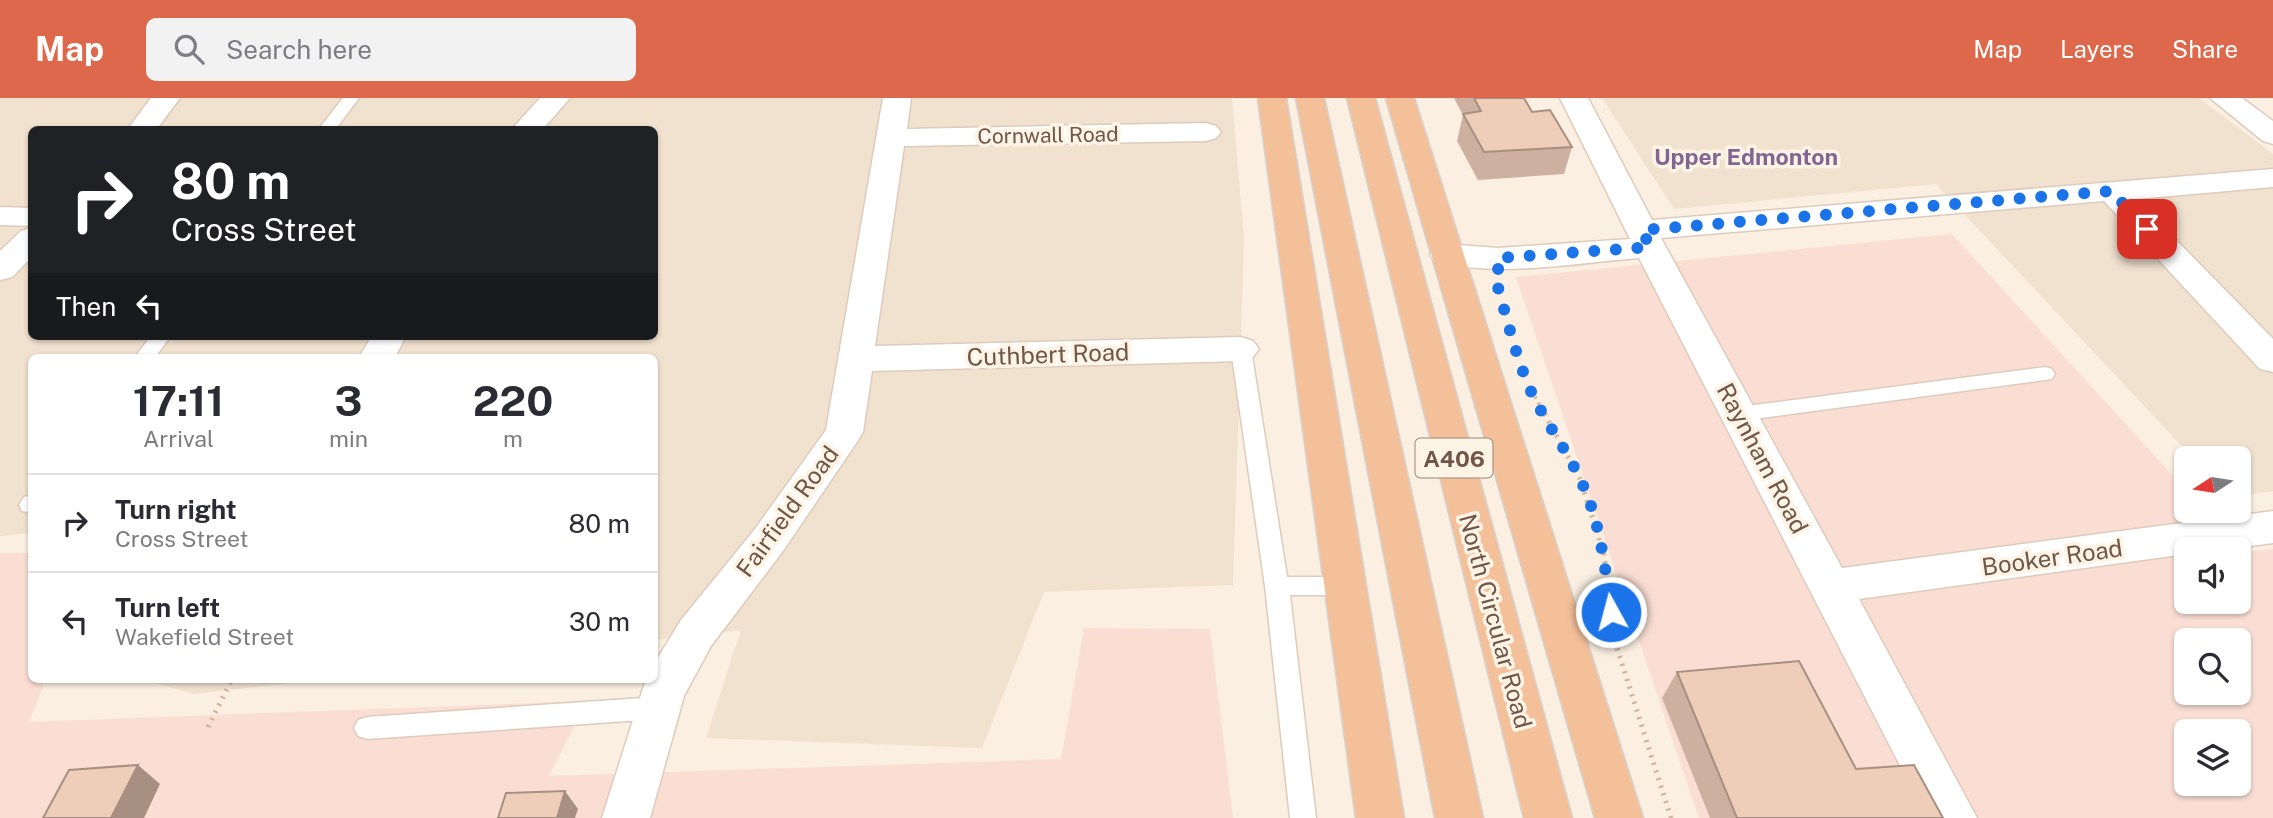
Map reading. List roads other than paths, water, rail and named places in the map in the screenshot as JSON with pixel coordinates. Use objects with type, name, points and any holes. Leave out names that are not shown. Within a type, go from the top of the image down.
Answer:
[{"type":"highway","points":[[1272,98],[1380,818]]},
{"type":"highway","name":"A406","points":[[1310,98],[1459,818]]},
{"type":"highway","name":"North Circular Road","points":[[1361,98],[1548,818]]},
{"type":"highway","name":"A406","points":[[1400,98],[1619,818]]},
{"type":"street","points":[[144,126],[166,98]]},
{"type":"street","points":[[529,126],[556,98]]},
{"type":"street","name":"Fairfield Road","points":[[626,818],[662,692],[696,633],[769,540],[844,432],[897,98]]},
{"type":"street","name":"Raynham Road","points":[[1574,98],[1646,239],[1954,818]]},
{"type":"street","points":[[2224,98],[2273,135]]},
{"type":"street","name":"Cornwall Road","points":[[890,138],[1206,132]]},
{"type":"street","points":[[1446,254],[1498,258],[1574,251],[1646,239],[2111,191],[2273,178]]},
{"type":"street","points":[[2111,191],[2273,360]]},
{"type":"street","points":[[0,216],[28,216]]},
{"type":"street","points":[[0,270],[28,243]]},
{"type":"street","name":"Cuthbert Road","points":[[855,359],[1241,349]]},
{"type":"street","name":"Booker Road","points":[[1831,586],[2273,527]]},
{"type":"lane","points":[[329,126],[351,98]]},
{"type":"lane","points":[[147,354],[158,340]]},
{"type":"lane","points":[[1241,349],[1277,586],[1303,818]]},
{"type":"lane","points":[[1739,414],[2045,374]]},
{"type":"lane","points":[[1277,586],[1346,586]]},
{"type":"lane","points":[[366,727],[657,708]]},
{"type":"district","name":"Upper Edmonton","points":[[1746,156]]}]
